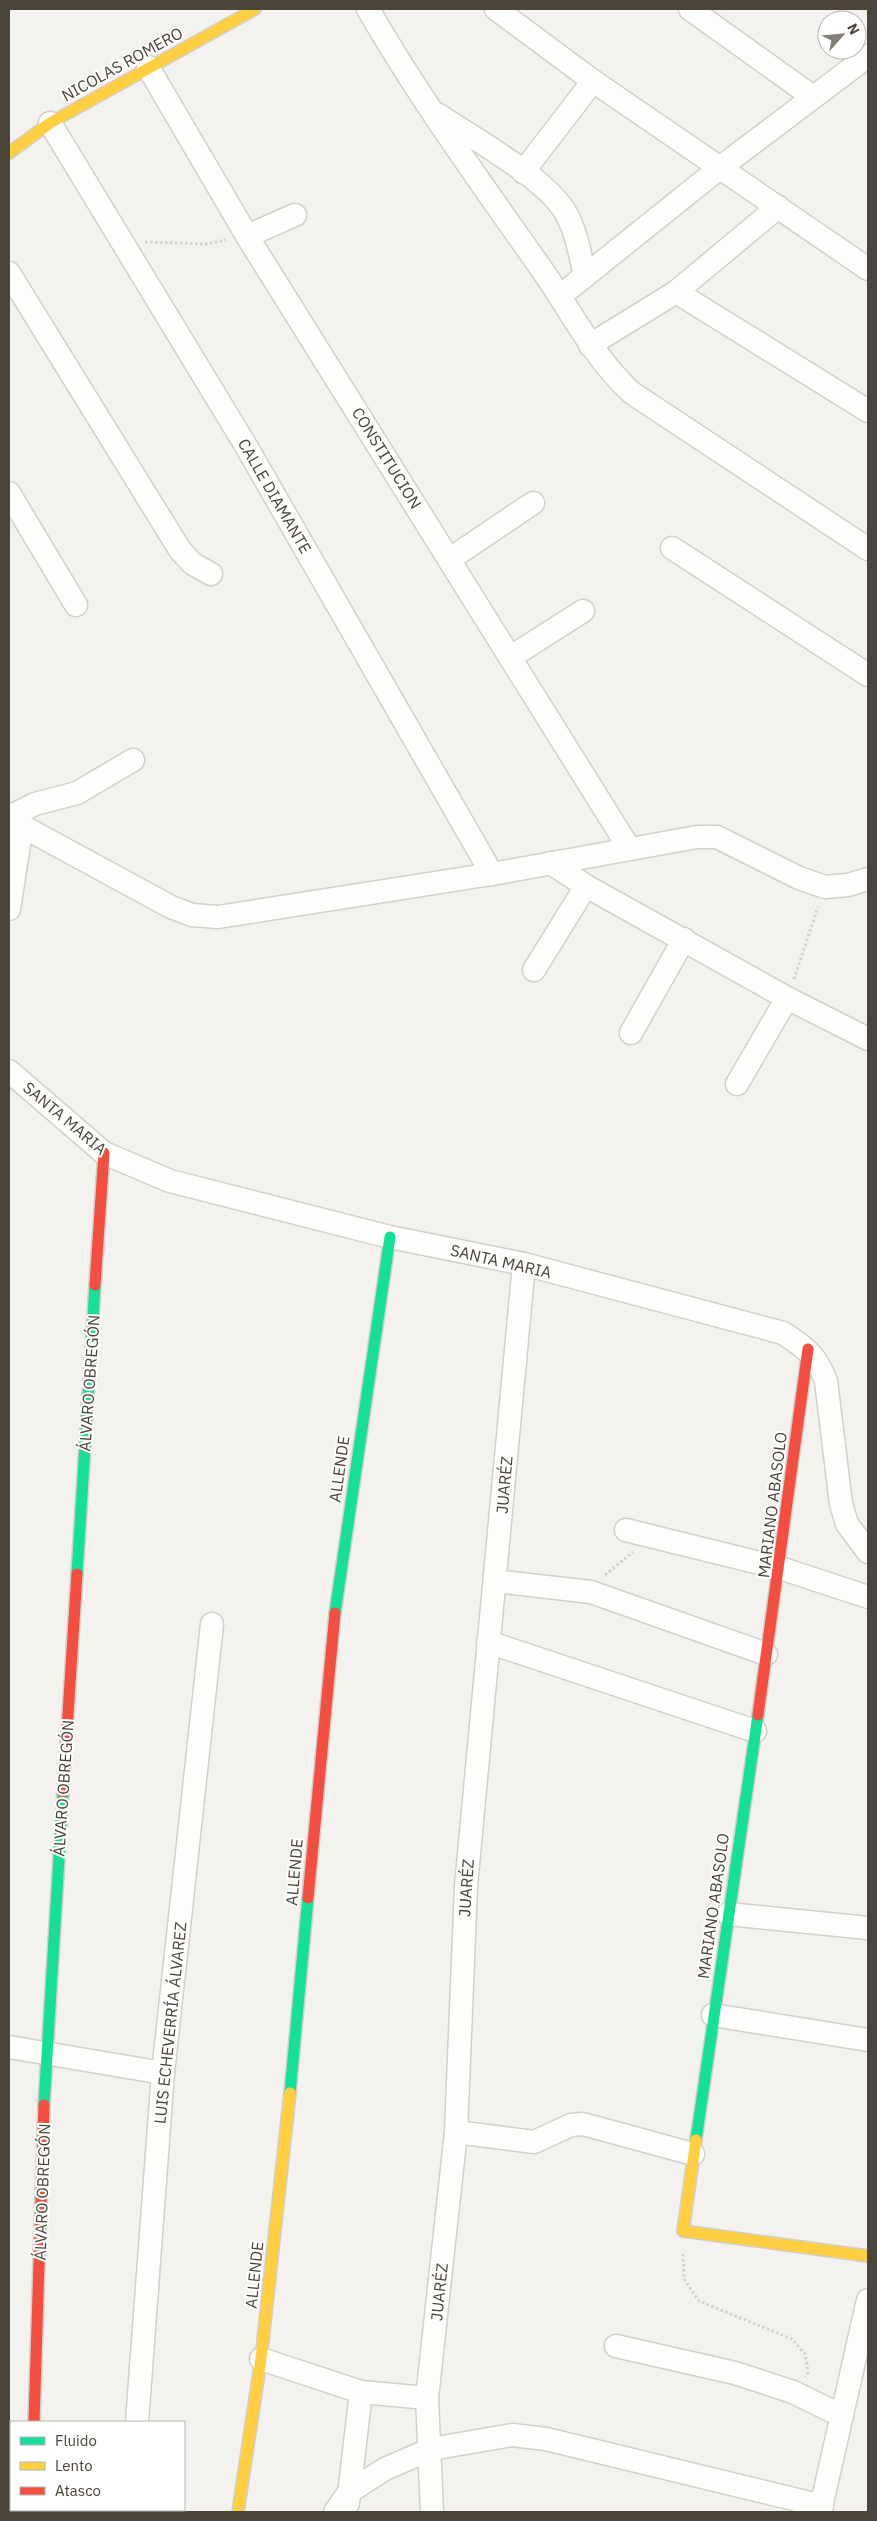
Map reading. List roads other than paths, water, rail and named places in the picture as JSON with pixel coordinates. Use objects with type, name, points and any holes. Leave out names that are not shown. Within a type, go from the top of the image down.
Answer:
[{"type":"street","name":"NICOLAS ROMERO","points":[[9,153],[50,123],[255,9]]},
{"type":"street","points":[[368,9],[428,107],[560,296],[590,345],[612,375],[632,393],[868,549]]},
{"type":"street","points":[[496,9],[593,81],[868,269]]},
{"type":"street","points":[[690,9],[813,96]]},
{"type":"street","points":[[560,296],[721,167],[868,56]]},
{"type":"street","name":"CONSTITUCION","points":[[148,67],[248,236],[629,848]]},
{"type":"street","points":[[523,172],[593,81]]},
{"type":"street","points":[[428,107],[545,187],[564,210],[573,229],[584,276]]},
{"type":"street","name":"CALLE DIAMANTE","points":[[50,123],[284,511],[492,874]]},
{"type":"street","points":[[590,345],[676,292],[778,206]]},
{"type":"street","points":[[248,236],[295,215]]},
{"type":"street","points":[[9,273],[180,550],[193,564],[211,574]]},
{"type":"street","points":[[676,292],[868,411]]},
{"type":"street","points":[[9,493],[76,605]]},
{"type":"street","points":[[450,559],[534,504]]},
{"type":"street","points":[[672,548],[868,675]]},
{"type":"street","points":[[511,657],[583,611]]},
{"type":"street","points":[[13,820],[36,804],[77,793],[133,760]]},
{"type":"street","points":[[13,820],[171,907],[192,915],[218,917],[492,874],[696,837],[717,837],[799,878],[825,887],[848,885],[868,879]]},
{"type":"street","points":[[9,909],[13,820]]},
{"type":"street","points":[[551,863],[586,886],[787,998],[868,1039]]},
{"type":"street","points":[[534,970],[586,886]]},
{"type":"street","points":[[631,1033],[684,939]]},
{"type":"street","points":[[737,1084],[787,998]]},
{"type":"street","name":"SANTA MARIA","points":[[9,1071],[104,1154],[170,1181],[390,1237],[524,1264],[783,1333],[808,1349],[820,1365],[826,1381],[841,1504],[847,1524],[868,1552]]},
{"type":"street","name":"ÁLVARO OBREGÓN","points":[[34,2421],[46,2053],[104,1154]]},
{"type":"street","name":"ALLENDE","points":[[238,2512],[262,2359],[291,2083],[336,1603],[390,1237]]},
{"type":"street","name":"JUARÉZ","points":[[432,2512],[431,2449],[427,2398],[456,2132],[466,1886],[524,1264]]},
{"type":"street","name":"MARIANO ABASOLO","points":[[808,1349],[780,1568],[713,2015],[683,2231],[868,2256]]},
{"type":"street","points":[[626,1530],[651,1538],[780,1568],[868,1597]]},
{"type":"street","points":[[495,1581],[591,1592],[766,1654]]},
{"type":"street","name":"LUIS ECHEVERRÍA ÁLVAREZ","points":[[137,2421],[163,2073],[212,1624]]},
{"type":"street","points":[[488,1642],[755,1731]]},
{"type":"street","points":[[728,1914],[868,1928]]},
{"type":"street","points":[[713,2015],[868,2040]]},
{"type":"street","points":[[9,2047],[163,2073]]},
{"type":"street","points":[[456,2132],[534,2142],[571,2125],[583,2124],[693,2154]]},
{"type":"street","points":[[335,2512],[386,2469],[431,2449],[512,2435],[546,2439],[821,2509],[842,2416],[863,2348],[868,2300]]},
{"type":"street","points":[[616,2346],[735,2373],[793,2392],[842,2416]]},
{"type":"street","points":[[262,2359],[361,2392],[427,2398]]},
{"type":"street","points":[[348,2502],[361,2392]]},
{"type":"street","points":[[9,2511],[15,2512]]}]
